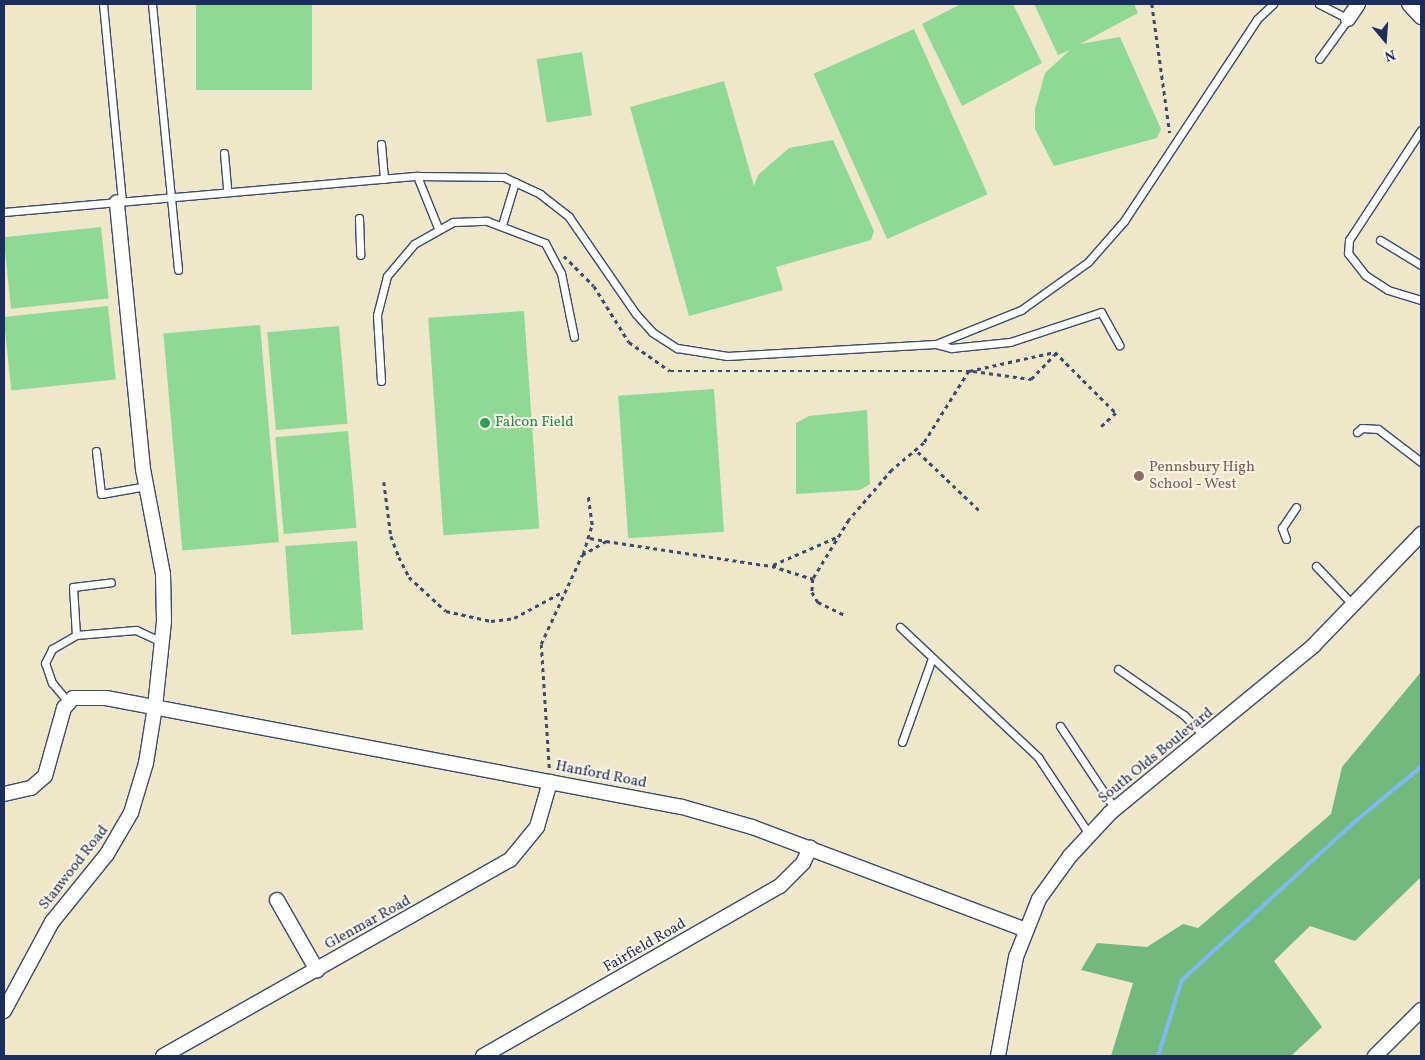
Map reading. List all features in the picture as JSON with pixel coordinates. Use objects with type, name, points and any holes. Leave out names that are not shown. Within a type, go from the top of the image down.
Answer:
[{"type":"street","points":[[1348,19],[1358,4]]},
{"type":"street","points":[[1409,4],[1421,17]]},
{"type":"street","name":"Stanwood Road","points":[[4,1011],[52,922],[108,854],[128,819],[142,783],[155,707],[162,642],[163,574],[147,486],[119,201]]},
{"type":"street","name":"South Olds Boulevard","points":[[998,1056],[1009,989],[1026,930],[1045,889],[1089,834],[1115,809],[1205,737],[1354,606],[1421,534]]},
{"type":"street","name":"Hanford Road","points":[[69,703],[79,696],[155,707],[705,813],[810,848],[1026,930]]},
{"type":"street","points":[[4,794],[31,788],[45,776],[60,718],[69,703]]},
{"type":"street","name":"Glenmar Road","points":[[163,1056],[510,860],[537,827],[550,782]]},
{"type":"street","name":"Fairfield Road","points":[[482,1056],[780,886],[803,862],[810,848]]},
{"type":"street","points":[[277,900],[317,970]]},
{"type":"street","points":[[1375,1056],[1421,1010]]},
{"type":"lane","points":[[103,4],[119,201]]},
{"type":"lane","points":[[152,4],[178,270]]},
{"type":"lane","points":[[4,212],[172,195],[417,176],[501,177],[540,194],[569,217],[636,314],[652,332],[677,348],[727,356],[936,344],[1021,310],[1076,272],[1124,222],[1257,19],[1273,4]]},
{"type":"lane","points":[[1319,4],[1348,19],[1319,59]]},
{"type":"lane","points":[[1421,130],[1348,240],[1348,253],[1360,270],[1388,290],[1421,300]]},
{"type":"lane","points":[[381,144],[384,179]]},
{"type":"lane","points":[[224,153],[227,191]]},
{"type":"lane","points":[[417,176],[438,228]]},
{"type":"lane","points":[[502,225],[514,182]]},
{"type":"lane","points":[[359,218],[360,255]]},
{"type":"lane","points":[[381,381],[377,315],[381,290],[395,263],[438,228],[464,221],[502,225],[545,243],[561,273],[574,337]]},
{"type":"lane","points":[[1380,240],[1421,265]]},
{"type":"lane","points":[[936,344],[950,348],[1016,340],[1101,312],[1119,345]]},
{"type":"lane","points":[[1357,432],[1362,428],[1378,429],[1421,462]]},
{"type":"lane","points":[[96,452],[101,494],[147,486]]},
{"type":"lane","points":[[1286,539],[1282,528],[1296,507]]},
{"type":"lane","points":[[1316,566],[1354,606]]},
{"type":"lane","points":[[76,635],[73,587],[111,582]]},
{"type":"lane","points":[[900,627],[930,661],[1038,757],[1089,834]]},
{"type":"lane","points":[[69,703],[52,683],[45,663],[52,649],[76,635],[136,630],[162,642]]},
{"type":"lane","points":[[902,742],[930,661]]},
{"type":"lane","points":[[1118,668],[1184,715],[1205,737]]},
{"type":"lane","points":[[1060,726],[1115,809]]},
{"type":"path","points":[[1152,4],[1172,147]]},
{"type":"path","points":[[545,243],[574,262],[629,342],[670,371],[969,371],[1031,379],[1056,353]]},
{"type":"path","points":[[845,615],[818,602],[812,592],[814,579],[839,536],[892,470],[918,452],[969,371],[1056,353]]},
{"type":"path","points":[[1056,353],[1116,412],[1099,429]]},
{"type":"path","points":[[918,452],[979,510]]},
{"type":"path","points":[[384,482],[391,536],[399,557],[409,577],[446,611],[491,621],[514,618],[563,591]]},
{"type":"path","points":[[550,782],[541,644],[563,591],[590,538],[588,495]]},
{"type":"path","points":[[772,566],[839,536]]},
{"type":"path","points":[[590,538],[772,566],[814,579]]},
{"type":"path","points":[[582,555],[606,541]]},
{"type":"green space","points":[[196,4],[312,4],[312,90],[196,90]]},
{"type":"green space","points":[[961,4],[1013,4],[1042,63],[962,106],[922,24]]},
{"type":"green space","points":[[1034,4],[1134,4],[1138,13],[1080,44],[1120,37],[1161,129],[1157,138],[1054,166],[1035,129],[1035,109],[1045,73],[1070,50],[1058,55]]},
{"type":"green space","points":[[914,29],[988,194],[887,239],[814,74]]},
{"type":"green space","points":[[582,52],[592,115],[547,122],[537,59]]},
{"type":"green space","points":[[724,81],[754,186],[758,175],[789,148],[833,140],[874,231],[871,240],[776,267],[783,290],[689,316],[630,107]]},
{"type":"green space","points":[[101,227],[109,299],[11,309],[4,237]]},
{"type":"green space","points":[[108,306],[116,380],[11,391],[4,317]]},
{"type":"green space","name":"Falcon Field","points":[[524,311],[539,528],[443,535],[428,318]]},
{"type":"green space","points":[[260,325],[279,542],[182,551],[163,333]]},
{"type":"green space","points":[[339,326],[348,424],[276,430],[267,332]]},
{"type":"green space","points":[[714,389],[724,532],[628,538],[618,396]]},
{"type":"green space","points":[[867,410],[870,484],[860,490],[796,494],[796,423],[809,416]]},
{"type":"green space","points":[[348,431],[356,528],[284,534],[275,437]]},
{"type":"green space","points":[[357,541],[363,630],[291,635],[285,546]]},
{"type":"green space","points":[[1421,672],[1421,877],[1355,941],[1310,926],[1274,961],[1322,1027],[1291,1056],[1111,1056],[1133,983],[1081,970],[1097,943],[1147,947],[1183,924],[1198,928],[1331,814],[1342,767]]},
{"type":"waterway","points":[[1158,1056],[1182,980],[1358,819],[1421,767]]},
{"type":"place","name":"Falcon Field","points":[[485,423]]},
{"type":"place","name":"Pennsbury High School - West","points":[[1139,476]]}]
